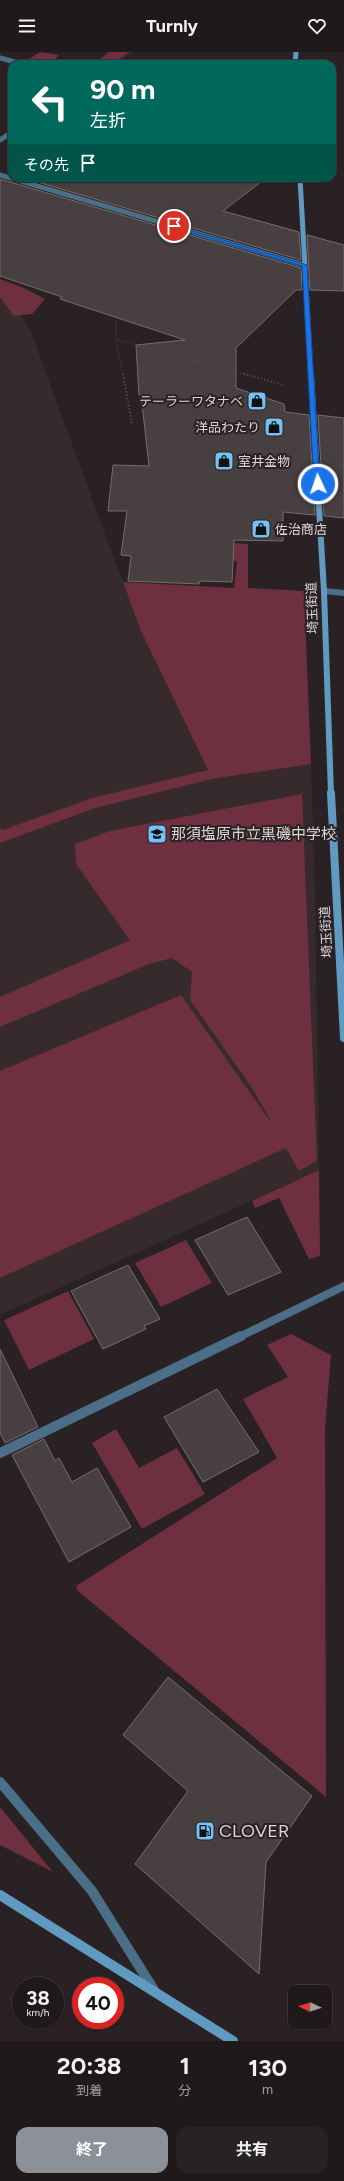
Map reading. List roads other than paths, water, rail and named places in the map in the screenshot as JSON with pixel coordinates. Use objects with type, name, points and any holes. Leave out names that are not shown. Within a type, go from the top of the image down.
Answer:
[{"type":"street","points":[[24,182],[304,265]]},
{"type":"street","name":"埼玉街道","points":[[300,182],[324,591],[330,776],[344,1038]]},
{"type":"street","points":[[324,591],[344,593]]},
{"type":"street","points":[[0,1453],[344,1286]]},
{"type":"street","points":[[0,1782],[92,1891],[154,1990]]},
{"type":"street","points":[[0,1895],[154,1990],[233,2041]]},
{"type":"place","name":"テーラーワタナベ","points":[[257,401]]},
{"type":"place","name":"洋品わたり","points":[[274,427]]},
{"type":"place","name":"室井金物","points":[[224,461]]},
{"type":"place","name":"佐治商店","points":[[261,529]]},
{"type":"place","name":"那須塩原市立黒磯中学校","points":[[157,834]]},
{"type":"place","name":"CLOVER","points":[[205,1831]]}]
